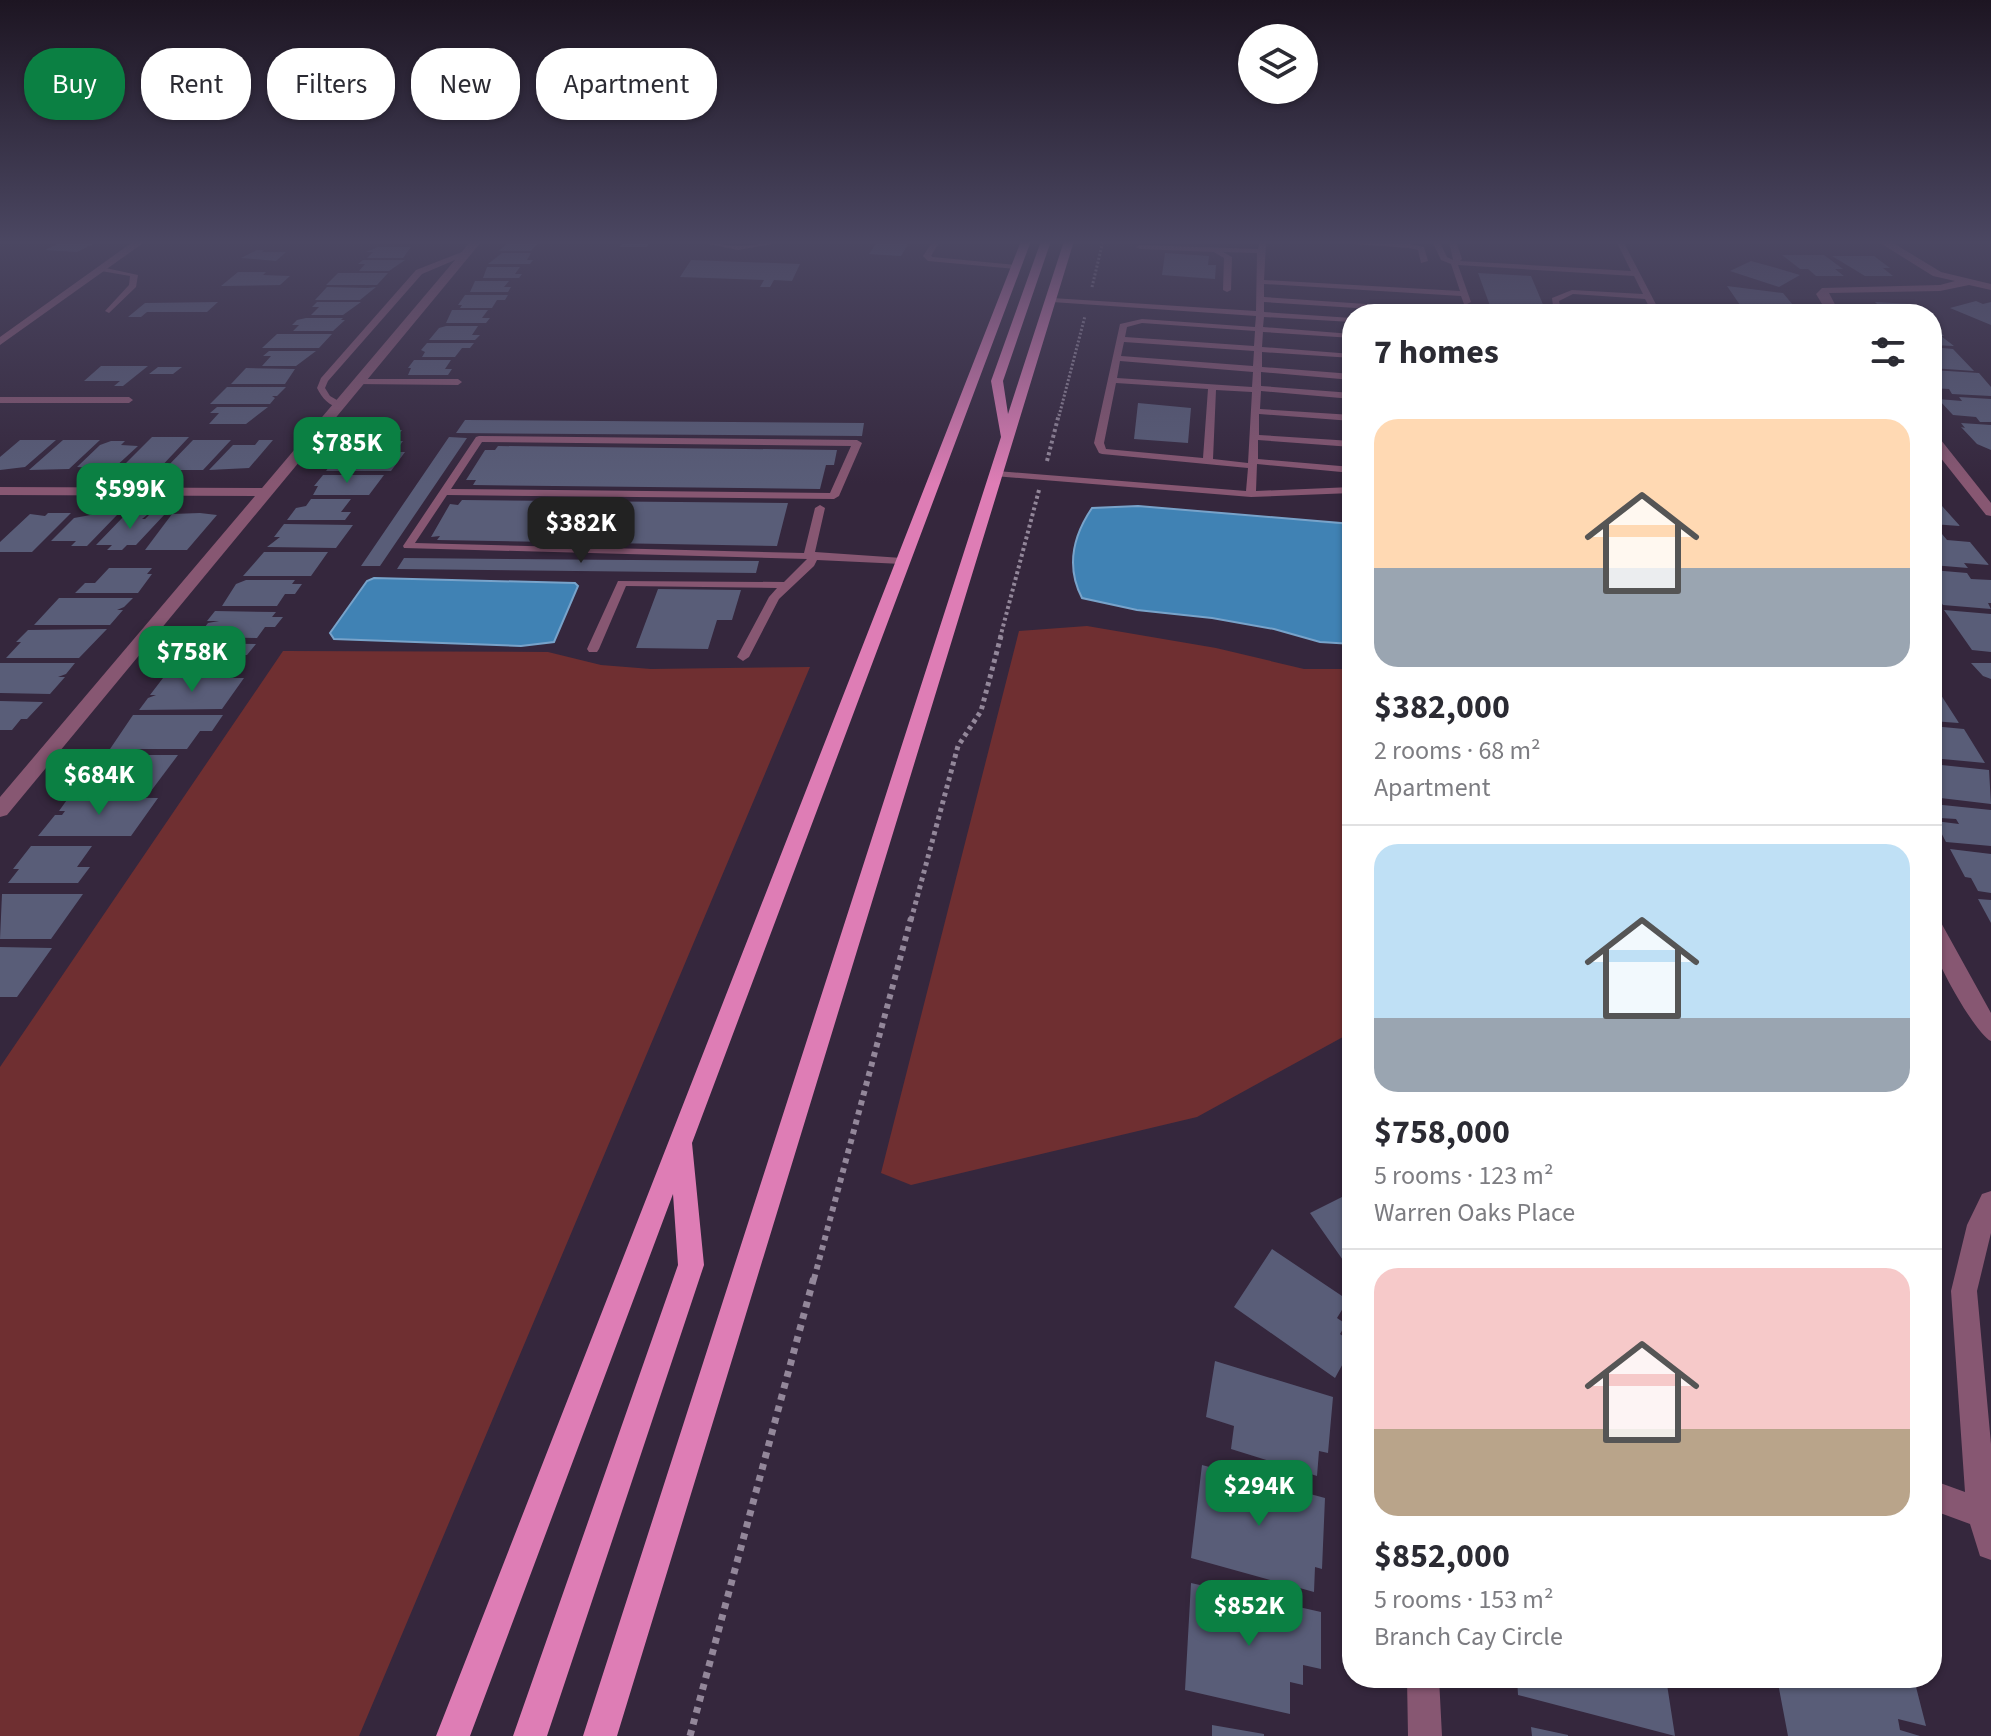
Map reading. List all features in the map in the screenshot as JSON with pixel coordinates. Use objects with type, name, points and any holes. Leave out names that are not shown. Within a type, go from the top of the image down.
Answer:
[{"type":"main road","points":[[453,1736],[995,322]]},
{"type":"main road","points":[[1008,438],[997,381],[1018,322]]},
{"type":"main road","points":[[600,1736],[1045,322]]},
{"type":"main road","points":[[530,1736],[691,1265],[682,1142]]},
{"type":"street","points":[[0,342],[28,322]]},
{"type":"street","points":[[0,810],[408,322]]},
{"type":"street","points":[[1942,451],[1991,512]]},
{"type":"street","points":[[0,491],[267,492]]},
{"type":"street","points":[[1942,944],[1978,1013],[1991,1031]]},
{"type":"street","points":[[1991,1203],[1980,1225],[1964,1291],[1982,1513],[1991,1545]]},
{"type":"street","points":[[1942,1499],[1982,1513]]},
{"type":"street","points":[[1423,1688],[1425,1736]]},
{"type":"lane","points":[[339,405],[327,398],[321,388],[324,380],[375,322]]},
{"type":"lane","points":[[1135,322],[1123,326],[1099,443],[1102,451],[1208,462],[1342,469]]},
{"type":"lane","points":[[1157,322],[1342,335]]},
{"type":"lane","points":[[1251,494],[1259,322]]},
{"type":"lane","points":[[1121,339],[1342,355]]},
{"type":"lane","points":[[1117,358],[1342,376]]},
{"type":"lane","points":[[1112,380],[1342,395]]},
{"type":"lane","points":[[358,382],[458,382]]},
{"type":"lane","points":[[1208,462],[1212,387]]},
{"type":"lane","points":[[0,400],[129,400]]},
{"type":"lane","points":[[1255,411],[1342,417]]},
{"type":"lane","points":[[1254,437],[1342,443]]},
{"type":"lane","points":[[444,492],[834,496],[857,443],[479,439],[408,546],[811,555],[902,561]]},
{"type":"lane","points":[[997,474],[1251,494],[1342,490]]},
{"type":"lane","points":[[743,657],[774,597],[810,564],[820,508]]},
{"type":"lane","points":[[593,649],[622,583],[786,585]]},
{"type":"path","points":[[1046,463],[1083,322]]},
{"type":"path","points":[[690,1736],[958,746],[981,711],[1038,493]]},
{"type":"shaded area","points":[[1087,626],[1216,648],[1304,669],[1342,669],[1342,1037],[1197,1117],[911,1185],[881,1173],[1019,631]]},
{"type":"shaded area","points":[[283,651],[548,652],[601,665],[651,669],[810,667],[359,1736],[0,1736],[0,1067]]},
{"type":"water","points":[[1138,506],[1342,523],[1342,643],[1320,642],[1274,629],[1212,618],[1137,610],[1082,598],[1074,575],[1074,552],[1080,530],[1092,508]]},
{"type":"water","points":[[374,578],[575,583],[578,586],[554,642],[521,646],[334,639],[330,633],[367,581]]},
{"type":"building","points":[[295,322],[343,322],[333,331],[293,331],[299,325],[292,325]]},
{"type":"building","points":[[478,326],[472,335],[480,335],[475,340],[429,340],[439,328]]},
{"type":"building","points":[[277,334],[332,334],[319,348],[262,348]]},
{"type":"building","points":[[1942,337],[1954,346],[1942,345]]},
{"type":"building","points":[[427,343],[474,343],[470,348],[462,348],[455,357],[422,357],[425,352],[421,350]]},
{"type":"building","points":[[1942,348],[1953,349],[1974,371],[1942,369]]},
{"type":"building","points":[[269,351],[316,351],[296,366],[262,366],[271,356],[263,356]]},
{"type":"building","points":[[414,360],[451,360],[445,369],[452,369],[448,375],[408,375],[411,368],[408,368]]},
{"type":"building","points":[[101,366],[148,366],[123,386],[114,386],[120,381],[84,381]]},
{"type":"building","points":[[158,367],[182,367],[173,374],[149,374]]},
{"type":"building","points":[[246,368],[295,369],[285,384],[231,384]]},
{"type":"building","points":[[1942,371],[1979,373],[1991,387],[1991,396],[1952,394],[1949,389],[1942,389]]},
{"type":"building","points":[[227,387],[286,387],[277,396],[272,396],[275,398],[270,404],[210,404]]},
{"type":"building","points":[[1959,397],[1991,399],[1991,422],[1953,415],[1942,403],[1942,399],[1962,401]]},
{"type":"building","points":[[1138,403],[1191,408],[1188,443],[1134,439]]},
{"type":"building","points":[[217,407],[268,407],[246,424],[209,424],[219,413],[210,413]]},
{"type":"building","points":[[465,420],[864,423],[862,436],[456,433]]},
{"type":"building","points":[[1961,423],[1991,425],[1991,450],[1977,444],[1961,427],[1965,428]]},
{"type":"building","points":[[365,430],[402,430],[394,441],[403,441],[398,448],[344,448],[357,433]]},
{"type":"building","points":[[152,437],[189,437],[158,470],[119,470]]},
{"type":"building","points":[[449,437],[467,438],[380,566],[361,566]]},
{"type":"building","points":[[20,440],[56,440],[25,467],[0,470],[0,457]]},
{"type":"building","points":[[63,440],[100,440],[69,469],[29,470]]},
{"type":"building","points":[[193,440],[231,440],[203,470],[164,470]]},
{"type":"building","points":[[259,440],[273,440],[249,468],[209,470],[233,445],[255,445]]},
{"type":"building","points":[[125,441],[121,445],[138,446],[113,469],[77,467],[100,445]]},
{"type":"building","points":[[498,446],[837,450],[834,465],[826,465],[820,489],[473,485],[476,480],[466,480],[485,450],[495,450]]},
{"type":"building","points":[[341,452],[405,452],[391,471],[326,471],[334,460],[339,460],[336,459]]},
{"type":"building","points":[[323,475],[384,475],[369,495],[313,495],[318,486],[314,486]]},
{"type":"building","points":[[311,499],[351,499],[341,512],[351,512],[345,520],[287,520],[296,508],[306,506]]},
{"type":"building","points":[[462,500],[788,503],[777,546],[437,540],[440,536],[431,537],[450,504],[458,505]]},
{"type":"building","points":[[1942,506],[1960,526],[1942,525]]},
{"type":"building","points":[[48,513],[71,513],[32,552],[0,552],[0,542],[30,514],[45,516]]},
{"type":"building","points":[[118,514],[87,546],[71,546],[76,541],[51,541],[74,518]]},
{"type":"building","points":[[150,514],[165,514],[136,545],[127,545],[122,550],[107,550],[112,545],[96,545],[125,515],[147,515],[142,519],[145,519]]},
{"type":"building","points":[[172,514],[217,515],[187,550],[145,550]]},
{"type":"building","points":[[284,524],[353,525],[336,548],[267,547],[280,537],[274,537]]},
{"type":"building","points":[[1942,534],[1947,540],[1970,542],[1989,565],[1964,563],[1968,568],[1942,566]]},
{"type":"building","points":[[264,552],[328,552],[311,576],[243,576]]},
{"type":"building","points":[[404,558],[759,561],[756,573],[397,569]]},
{"type":"building","points":[[109,568],[152,568],[147,574],[152,574],[138,593],[75,593],[85,583],[95,583]]},
{"type":"building","points":[[1942,571],[1967,573],[1971,579],[1991,580],[1991,603],[1988,603],[1991,609],[1943,605]]},
{"type":"building","points":[[246,580],[295,580],[292,584],[302,584],[295,594],[285,594],[277,606],[222,606],[236,584]]},
{"type":"building","points":[[658,589],[741,590],[732,620],[717,620],[708,649],[636,648]]},
{"type":"building","points":[[59,598],[133,598],[117,610],[123,610],[110,625],[34,625]]},
{"type":"building","points":[[1944,610],[1991,614],[1991,652],[1972,650]]},
{"type":"building","points":[[215,611],[276,612],[272,617],[283,617],[275,627],[265,627],[257,638],[197,637],[208,623],[219,621],[207,621]]},
{"type":"building","points":[[107,629],[79,658],[6,658],[28,630]]},
{"type":"building","points":[[191,643],[256,644],[247,655],[237,655],[224,673],[176,672],[180,667],[174,667]]},
{"type":"building","points":[[0,663],[75,663],[66,674],[58,677],[65,677],[50,694],[0,693]]},
{"type":"building","points":[[1971,663],[1991,663],[1991,679],[1983,676]]},
{"type":"building","points":[[163,678],[244,678],[222,709],[139,710],[148,698],[156,695],[150,695]]},
{"type":"building","points":[[1942,697],[1959,723],[1942,722]]},
{"type":"building","points":[[0,701],[43,702],[12,730],[0,730]]},
{"type":"building","points":[[133,715],[223,715],[212,731],[200,731],[187,749],[110,749]]},
{"type":"building","points":[[1942,727],[1964,729],[1985,763],[1942,759]]},
{"type":"building","points":[[104,755],[178,755],[151,791],[80,791],[93,774],[88,774]]},
{"type":"building","points":[[1942,765],[1989,770],[1991,804],[1942,798]]},
{"type":"building","points":[[69,797],[158,798],[131,836],[38,836],[55,815],[62,815],[65,811],[59,811]]},
{"type":"building","points":[[1942,805],[1991,810],[1991,846],[1946,842],[1942,834],[1942,822],[1959,824],[1956,819],[1942,818]]},
{"type":"building","points":[[31,846],[92,846],[77,867],[90,867],[78,883],[8,883],[19,869],[13,869]]},
{"type":"building","points":[[1950,849],[1991,854],[1991,893],[1978,891],[1971,878],[1965,877]]},
{"type":"building","points":[[2,894],[83,894],[51,939],[0,939]]},
{"type":"building","points":[[1978,899],[1991,900],[1991,923]]},
{"type":"building","points":[[0,947],[52,948],[17,997],[0,997]]},
{"type":"building","points":[[1342,1197],[1342,1259],[1310,1213]]},
{"type":"building","points":[[1272,1249],[1342,1296],[1342,1310],[1337,1318],[1342,1321],[1342,1365],[1335,1378],[1234,1307]]},
{"type":"building","points":[[1215,1361],[1333,1397],[1328,1453],[1319,1451],[1317,1476],[1231,1449],[1234,1426],[1206,1417]]},
{"type":"building","points":[[1202,1465],[1325,1498],[1322,1569],[1315,1567],[1314,1592],[1191,1558]]},
{"type":"building","points":[[1191,1583],[1321,1612],[1321,1669],[1303,1665],[1303,1685],[1290,1682],[1290,1714],[1185,1690]]},
{"type":"building","points":[[1518,1688],[1668,1688],[1675,1736],[1518,1695]]},
{"type":"building","points":[[1779,1688],[1916,1688],[1926,1726],[1898,1719],[1900,1730],[1920,1736],[1788,1736]]},
{"type":"building","points":[[1212,1725],[1264,1734],[1264,1736],[1212,1736]]},
{"type":"building","points":[[1531,1727],[1568,1735],[1568,1736],[1532,1736]]}]
